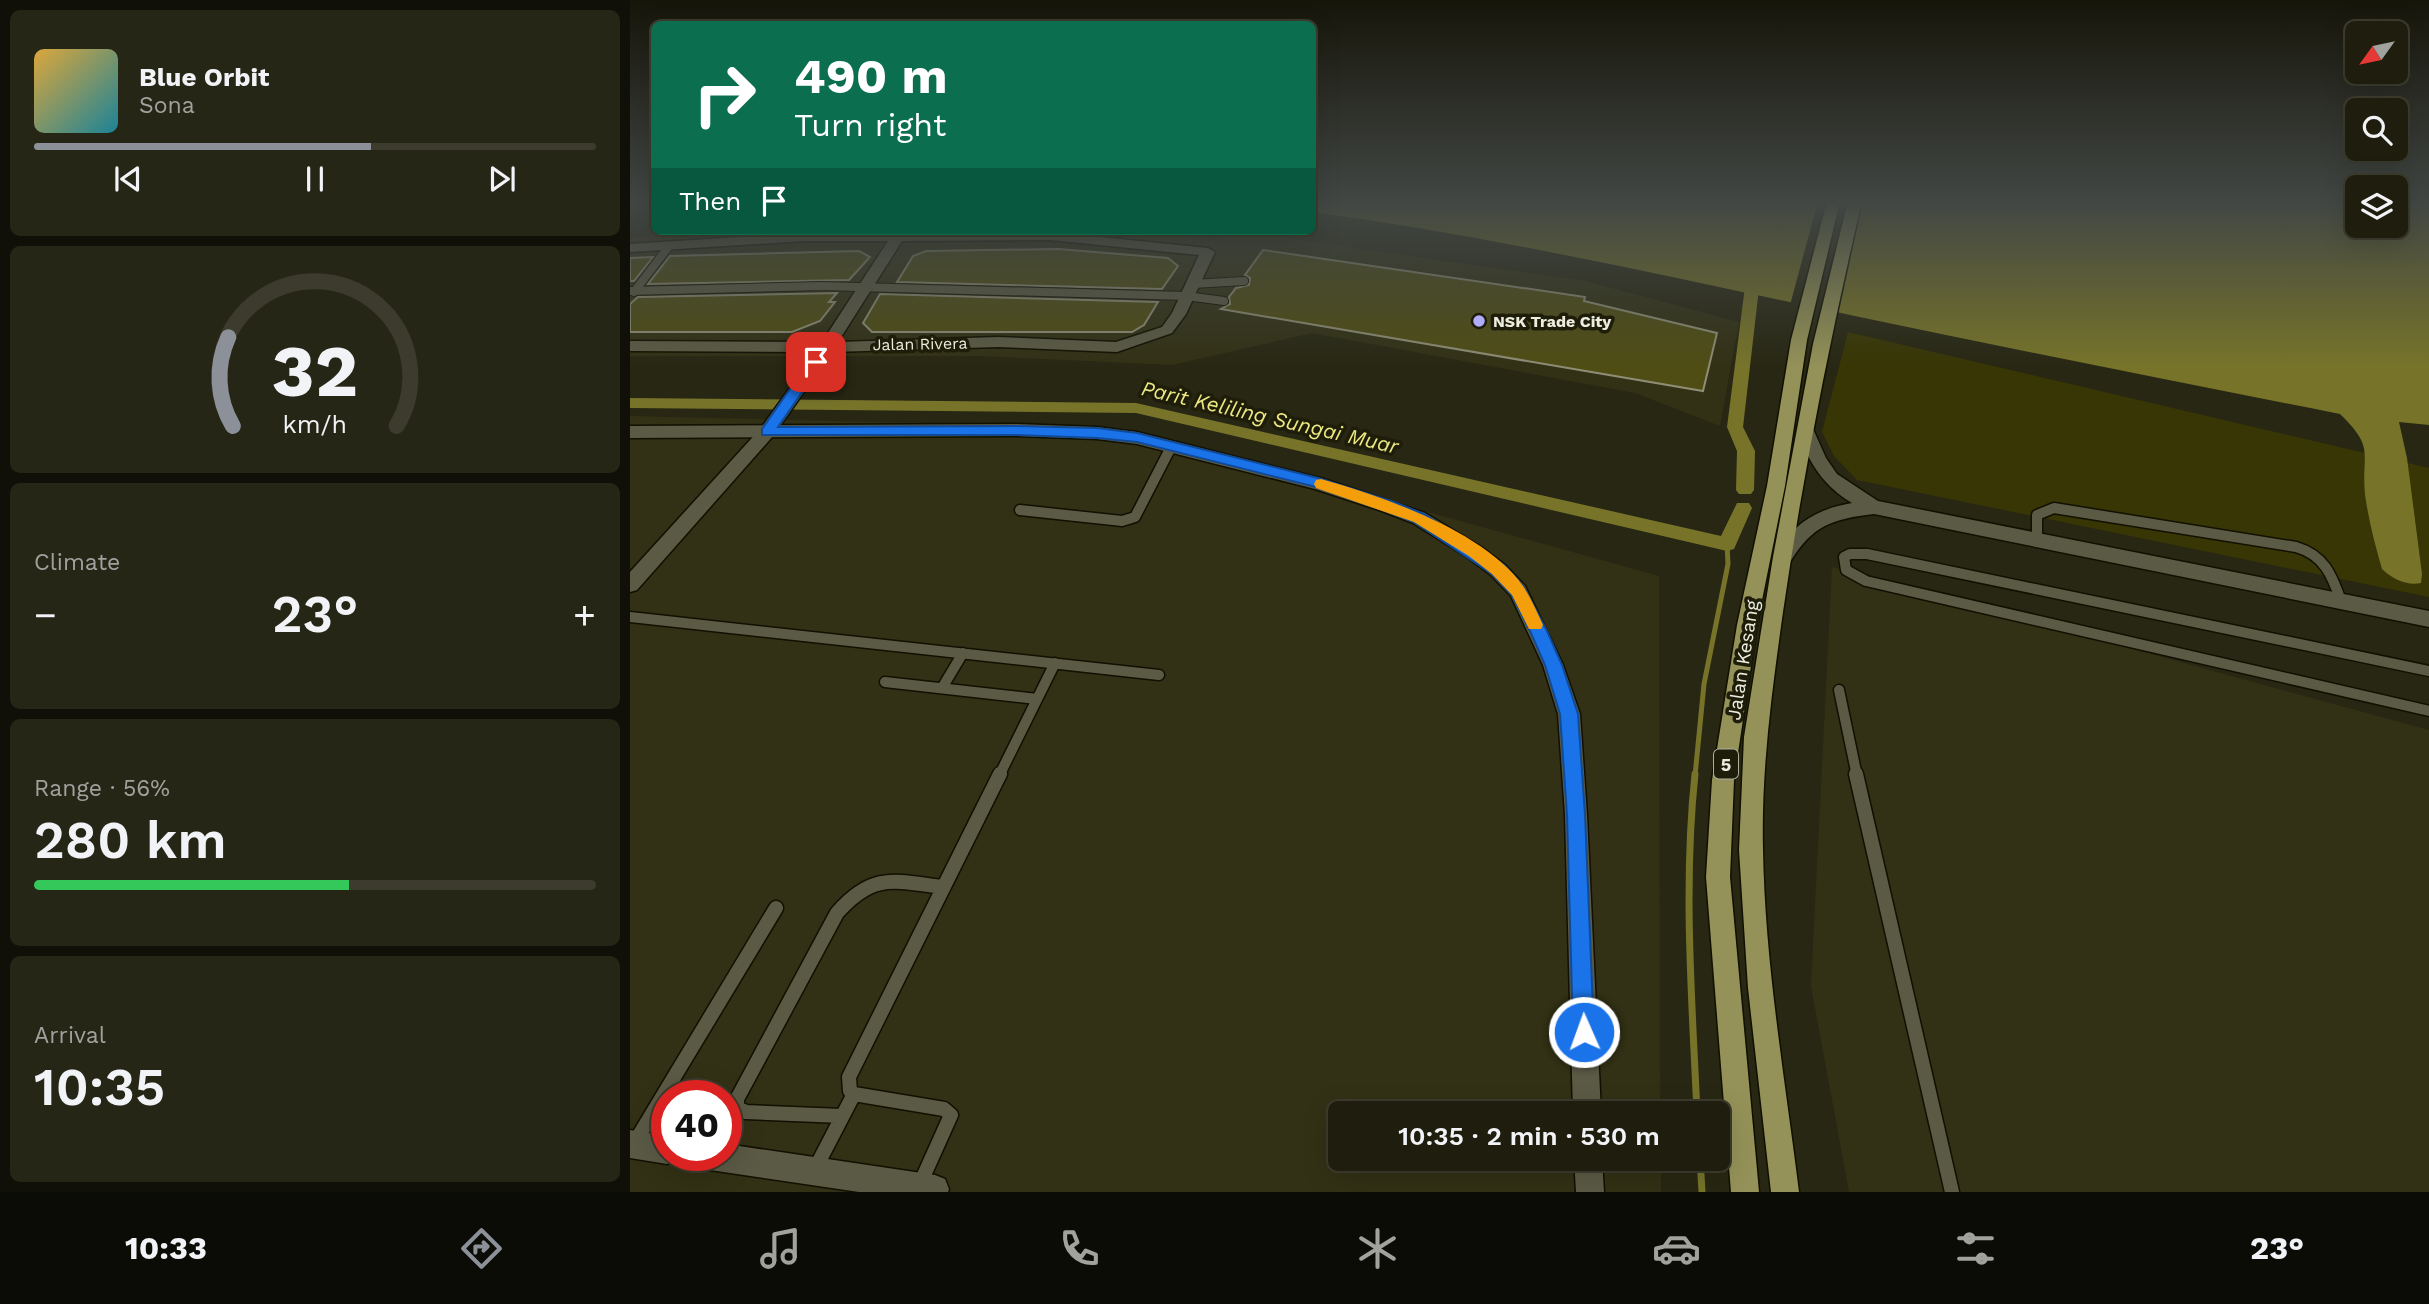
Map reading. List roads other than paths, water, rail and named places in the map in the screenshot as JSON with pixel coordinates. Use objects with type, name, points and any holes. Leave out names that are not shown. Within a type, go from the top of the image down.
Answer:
[{"type":"main road","name":"Jalan Kesang","points":[[1745,1192],[1718,877],[1723,780],[1747,625],[1776,486],[1799,340],[1819,257]]},
{"type":"main road","name":"Jalan Kesang","points":[[1786,1192],[1760,988],[1751,850],[1755,737],[1782,557],[1807,433],[1821,344],[1842,257]]},
{"type":"street","points":[[630,585],[772,424],[827,347],[885,257]]},
{"type":"street","points":[[1189,290],[1206,257]]},
{"type":"street","name":"Jalan Rivera","points":[[630,346],[661,344],[827,347],[998,342],[1117,347],[1167,330],[1179,314],[1189,290]]},
{"type":"street","points":[[630,432],[772,424],[1097,433],[1137,438],[1318,483],[1419,518],[1474,552],[1498,569],[1518,591],[1553,665],[1569,714],[1576,815],[1587,1101]]},
{"type":"street","points":[[1807,433],[1815,459],[1830,478],[1849,494],[1874,507],[2429,619]]},
{"type":"street","points":[[1782,557],[1795,536],[1815,521],[1844,510],[1874,507]]},
{"type":"street","points":[[632,1144],[651,1147]]},
{"type":"street","points":[[742,1161],[927,1188]]},
{"type":"street","points":[[1589,1171],[1590,1192]]},
{"type":"lane","points":[[632,293],[661,257]]},
{"type":"lane","points":[[632,293],[821,286],[865,289],[1189,290],[1244,281]]},
{"type":"lane","points":[[1189,290],[1224,301]]},
{"type":"lane","points":[[1020,510],[1122,521],[1135,517],[1171,447]]},
{"type":"lane","points":[[2037,539],[2037,515],[2054,508],[2308,550],[2326,564],[2341,601]]},
{"type":"lane","points":[[2429,671],[1867,554],[1850,554],[1844,557],[1843,565],[1847,573],[1866,581],[2429,711]]},
{"type":"lane","points":[[630,617],[1159,675]]},
{"type":"lane","points":[[942,688],[963,653]]},
{"type":"lane","points":[[927,1188],[950,1122],[950,1115],[944,1109],[854,1094],[850,1091],[849,1077],[1055,663]]},
{"type":"lane","points":[[885,682],[1037,699]]},
{"type":"lane","points":[[1839,690],[1952,1192]]},
{"type":"lane","points":[[842,1116],[746,1112],[737,1108],[737,1098],[847,900],[858,889],[877,881],[943,887]]},
{"type":"lane","points":[[632,1144],[776,908]]},
{"type":"lane","points":[[813,1171],[854,1094]]},
{"type":"waterway","name":"Parit Keliling Sungai Muar","points":[[1745,490],[1746,451],[1735,427],[1754,271]]},
{"type":"waterway","name":"Parit Keliling Sungai Muar","points":[[630,403],[1136,408],[1727,544],[1743,508]]},
{"type":"waterway","points":[[1695,776],[1704,684],[1728,564],[1727,544]]},
{"type":"waterway","points":[[1695,774],[1689,901],[1696,1101]]},
{"type":"waterway","points":[[1701,1171],[1702,1192]]},
{"type":"place","name":"NSK Trade City","points":[[1479,321]]}]
